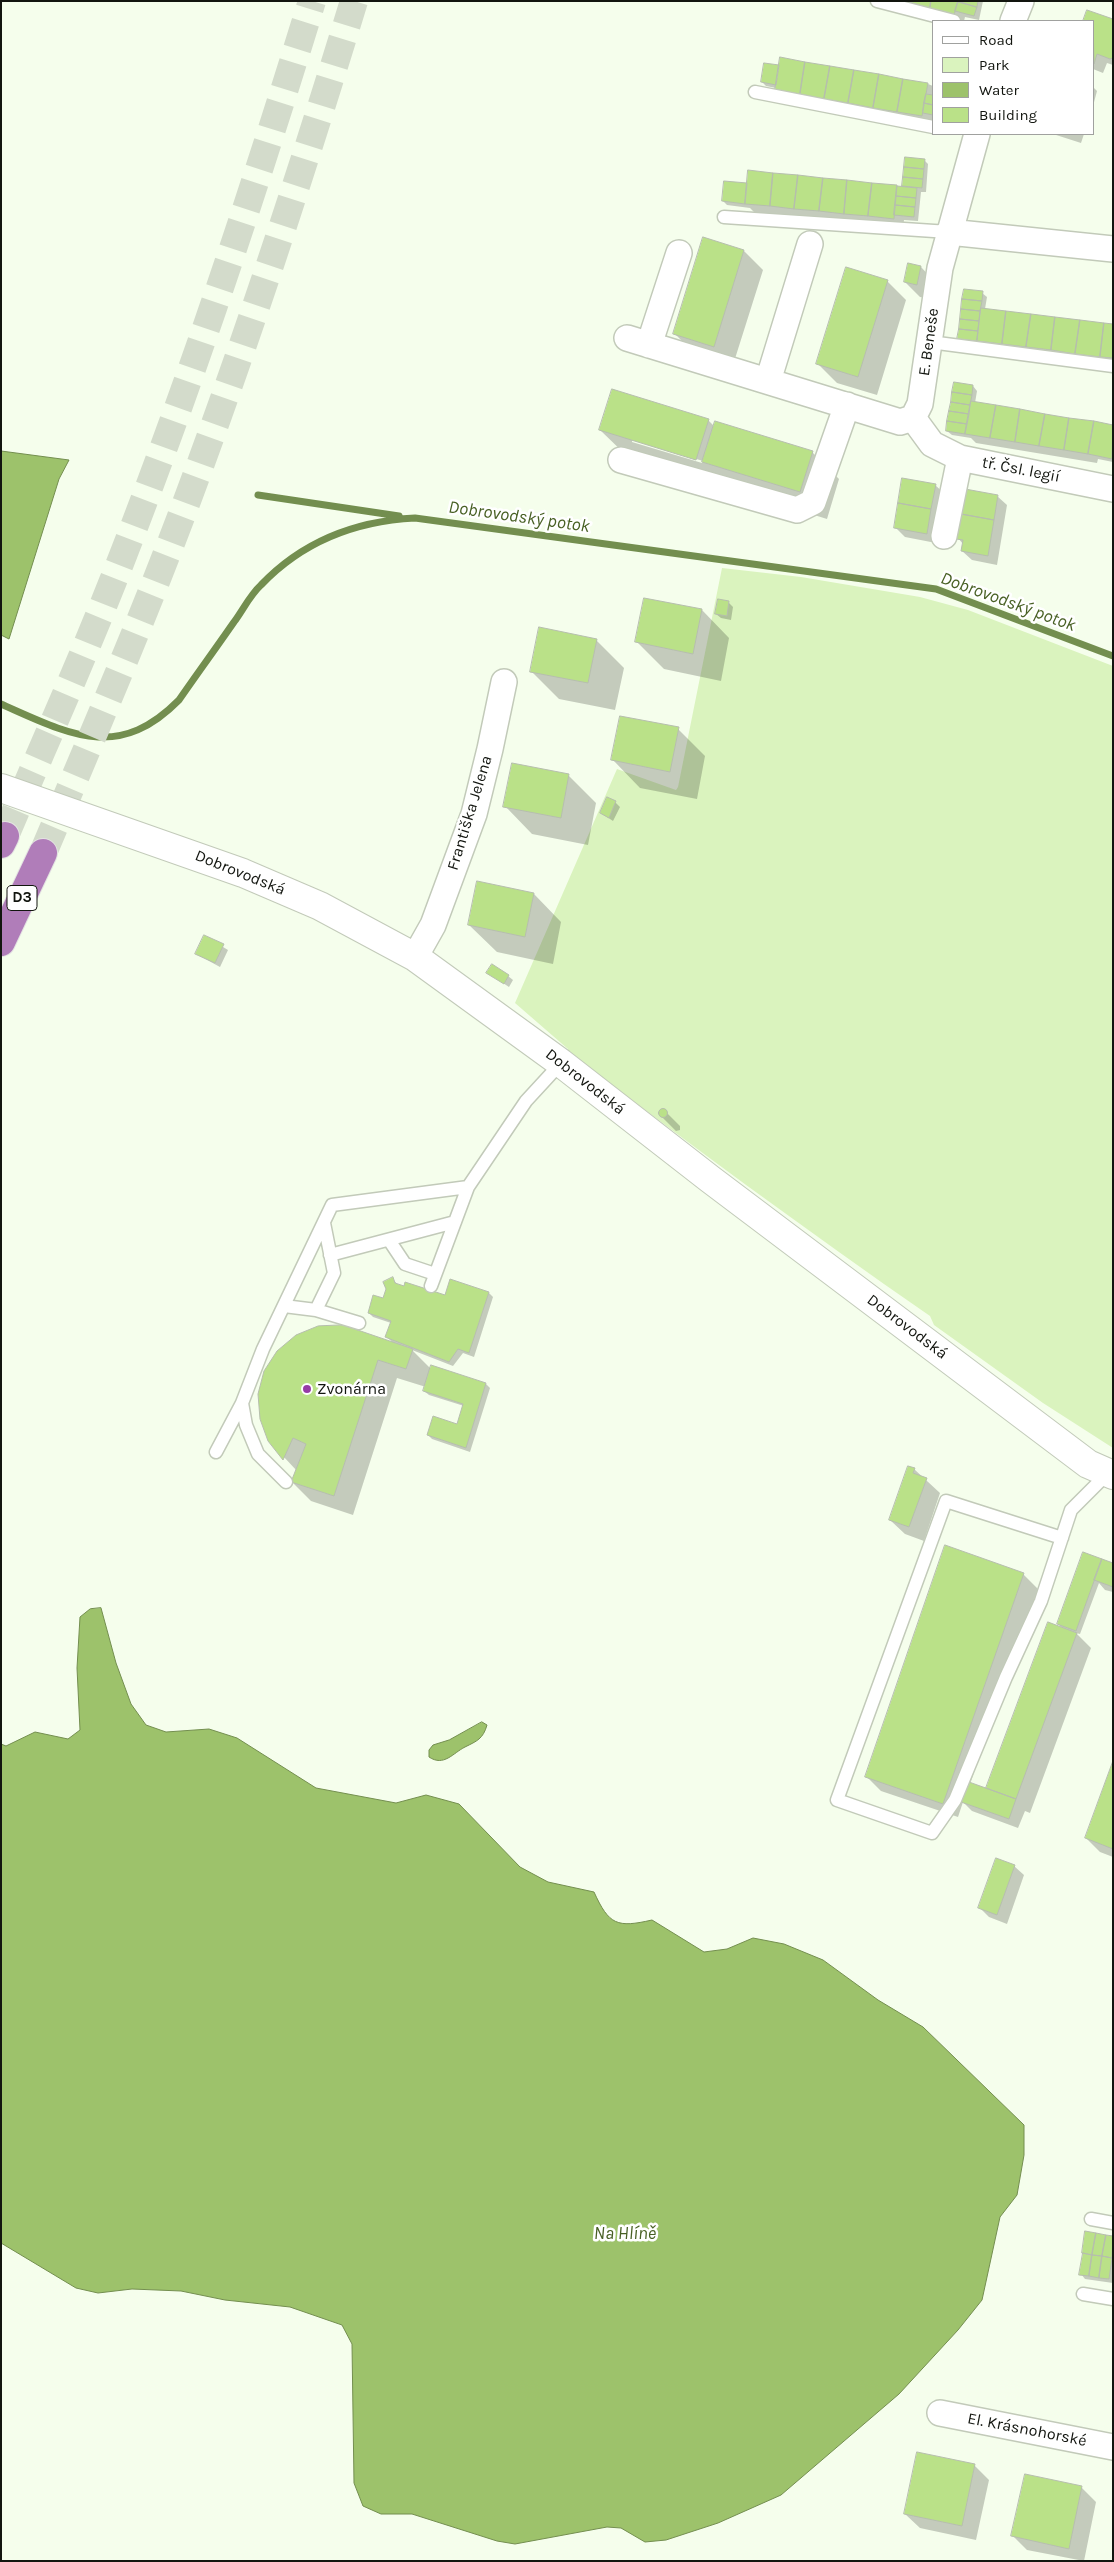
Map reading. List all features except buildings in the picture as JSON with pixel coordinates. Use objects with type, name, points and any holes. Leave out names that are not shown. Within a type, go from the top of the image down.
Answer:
[{"type":"highway","name":"D3","points":[[1,942],[44,853]]},
{"type":"street","points":[[1013,20],[1021,1]]},
{"type":"street","name":"E. Beneše","points":[[913,418],[920,404],[940,268],[973,135]]},
{"type":"street","points":[[950,232],[1113,249]]},
{"type":"street","points":[[768,381],[810,244]]},
{"type":"street","points":[[679,252],[638,341],[900,422],[913,418]]},
{"type":"street","points":[[621,460],[797,510],[813,502],[847,405]]},
{"type":"street","name":"tř. Čsl. legií","points":[[913,418],[932,444],[960,458],[1113,489]]},
{"type":"street","points":[[944,536],[960,458]]},
{"type":"street","name":"Františka Jelena","points":[[420,948],[433,924],[474,814],[504,682]]},
{"type":"street","name":"Dobrovodská","points":[[1,788],[243,873],[420,948],[561,1063],[710,1179],[1088,1464],[1110,1474]]},
{"type":"street","name":"El. Krásnohorské","points":[[940,2413],[1113,2447]]},
{"type":"lane","points":[[877,1],[950,20]]},
{"type":"lane","points":[[755,92],[932,127]]},
{"type":"lane","points":[[724,217],[950,232]]},
{"type":"lane","points":[[930,342],[1113,366]]},
{"type":"lane","points":[[389,1240],[405,1264],[433,1280],[468,1187],[526,1101],[561,1063]]},
{"type":"lane","points":[[216,1452],[242,1403],[263,1349],[332,1205],[468,1187]]},
{"type":"lane","points":[[316,1310],[334,1273],[324,1222]]},
{"type":"lane","points":[[330,1255],[455,1222]]},
{"type":"lane","points":[[284,1306],[316,1310],[359,1323]]},
{"type":"lane","points":[[242,1403],[246,1425],[258,1454],[286,1482]]},
{"type":"lane","points":[[1062,1538],[946,1501],[837,1800],[932,1833],[955,1800],[1006,1677],[1041,1601],[1062,1538],[1071,1510],[1110,1474]]},
{"type":"lane","points":[[1091,2220],[1113,2223]]},
{"type":"lane","points":[[1083,2294],[1113,2299]]},
{"type":"green space","points":[[722,568],[801,577],[920,597],[968,610],[1113,666],[1113,1448],[1043,1403],[934,1325],[930,1316],[793,1219],[657,1119],[568,1052],[568,1049],[515,1003],[617,769],[676,790],[678,787]]},
{"type":"water","points":[[1,451],[69,460],[59,479],[9,639],[1,635]]},
{"type":"water","name":"Na Hlíně","points":[[101,1608],[116,1663],[131,1704],[146,1725],[166,1732],[209,1729],[237,1738],[316,1788],[396,1803],[426,1795],[459,1804],[520,1867],[548,1882],[594,1892],[604,1911],[616,1921],[630,1924],[652,1920],[704,1952],[727,1949],[753,1938],[784,1944],[823,1960],[878,2000],[923,2027],[1024,2125],[1024,2155],[1017,2195],[1000,2217],[982,2300],[958,2330],[899,2394],[781,2495],[718,2523],[666,2540],[645,2542],[621,2528],[607,2527],[515,2544],[497,2541],[412,2514],[381,2514],[363,2506],[354,2483],[352,2344],[342,2325],[290,2307],[225,2300],[181,2291],[132,2289],[98,2293],[76,2288],[1,2243],[1,1744],[6,1746],[35,1732],[68,1739],[80,1730],[77,1668],[80,1617],[90,1609]]},
{"type":"water","points":[[482,1722],[487,1725],[484,1734],[476,1741],[444,1760],[434,1760],[429,1757],[429,1750],[433,1745],[449,1740]]},
{"type":"waterway","points":[[258,495],[399,516]]},
{"type":"waterway","name":"Dobrovodský potok","points":[[1,704],[49,725],[71,732],[93,736],[114,736],[135,731],[157,719],[179,700],[253,593],[294,557],[331,536],[351,529],[393,520],[415,518],[936,589],[1113,656]]},
{"type":"tunnel","points":[[5,836],[100,613],[141,510],[242,220],[312,1]]},
{"type":"tunnel","points":[[43,853],[105,707],[184,510],[281,232],[354,1]]},
{"type":"place","name":"Zvonárna","points":[[307,1389]]}]
